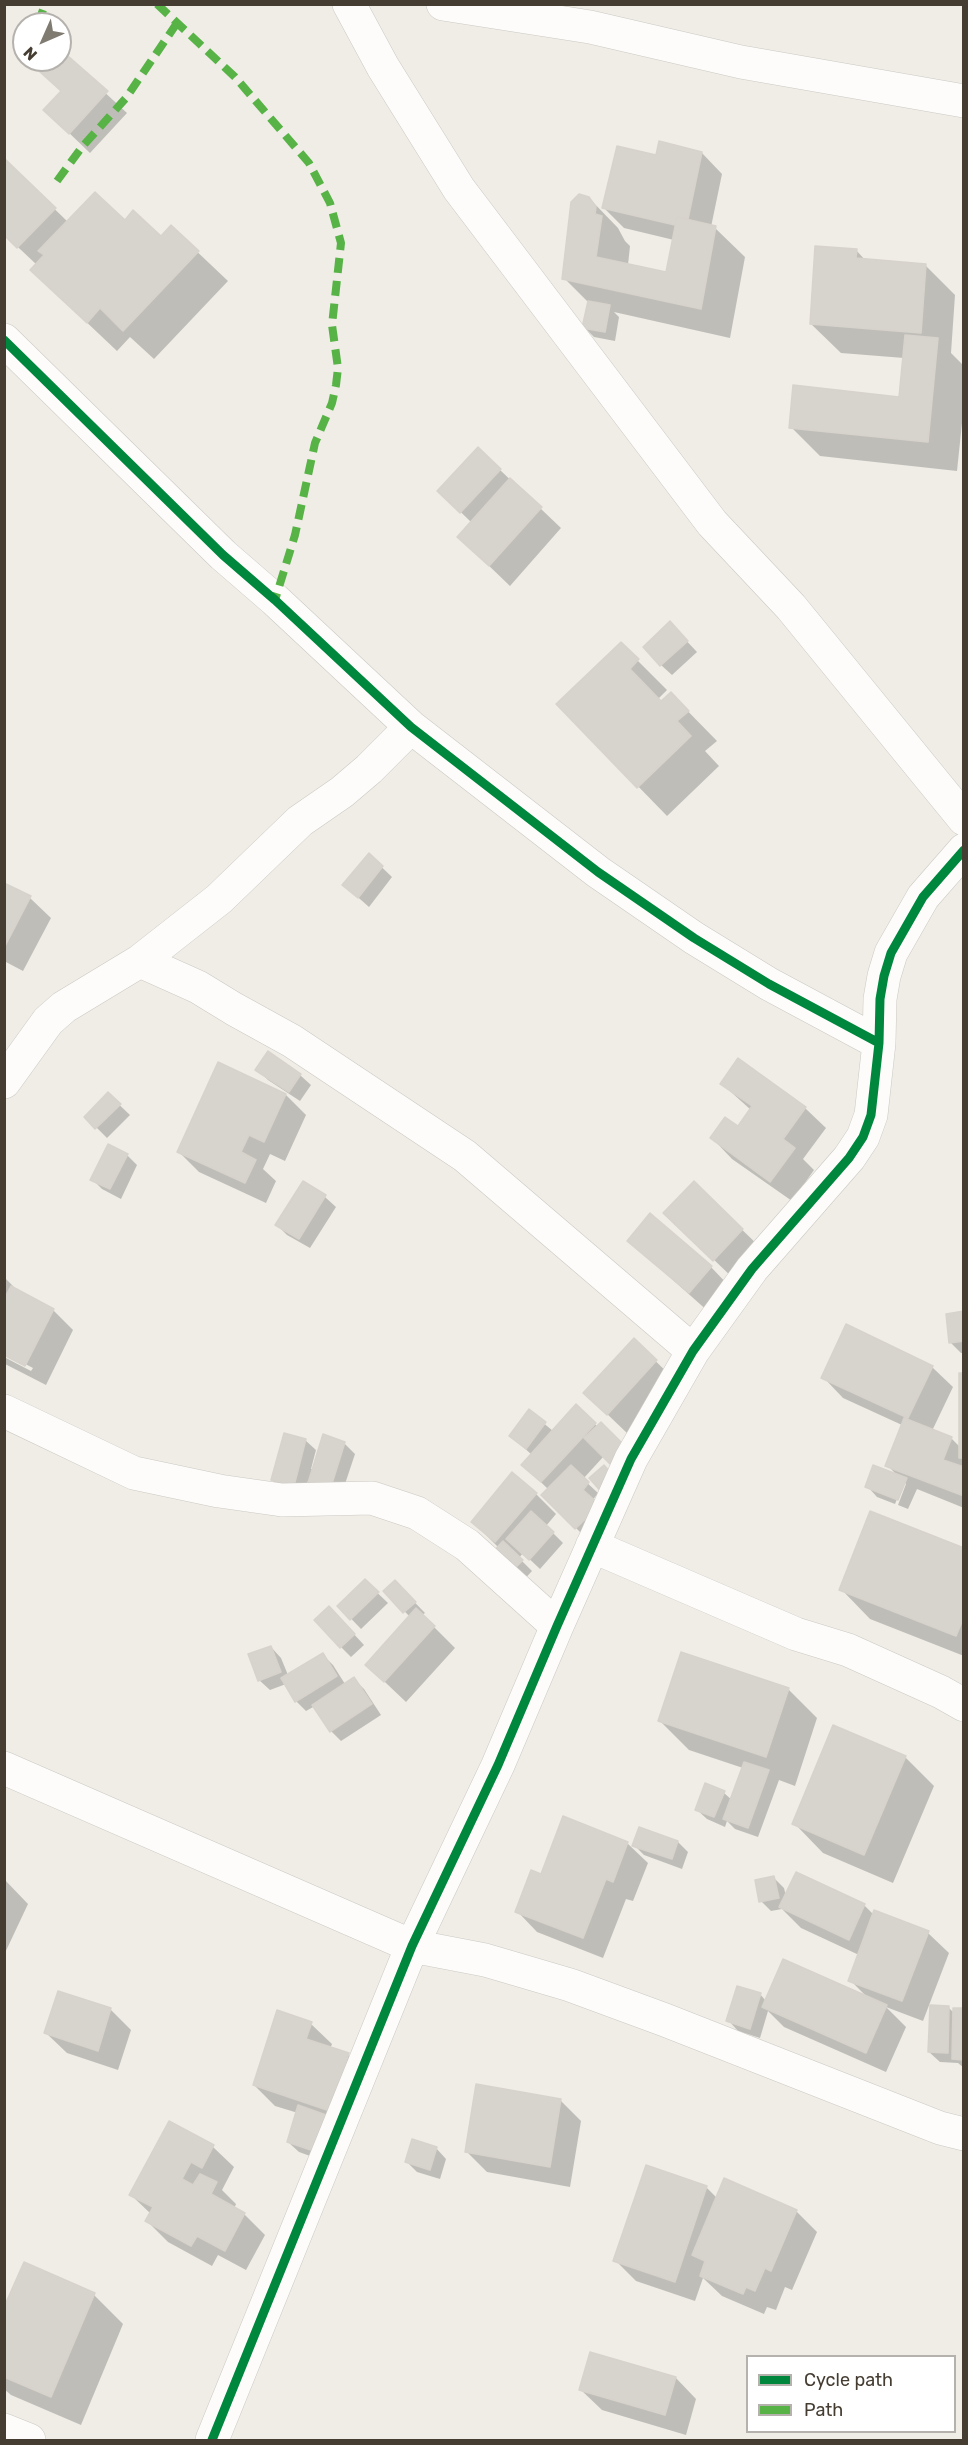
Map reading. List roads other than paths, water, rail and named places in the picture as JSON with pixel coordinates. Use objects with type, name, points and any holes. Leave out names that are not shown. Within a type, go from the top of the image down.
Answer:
[{"type":"street","points":[[349,4],[383,67],[459,189],[712,523],[791,607],[963,819]]},
{"type":"street","points":[[443,4],[590,27],[741,62],[963,101]]},
{"type":"street","points":[[4,340],[223,555],[275,600],[411,727],[598,872],[694,938],[769,984],[879,1043]]},
{"type":"street","points":[[4,1082],[48,1021],[64,1007],[140,961],[219,899],[300,821],[369,770],[411,727]]},
{"type":"street","points":[[212,2440],[412,1946],[498,1766],[631,1459],[693,1351],[752,1269],[849,1158],[863,1137],[871,1114],[879,1043],[880,999],[891,954],[923,897],[963,850]]},
{"type":"street","points":[[140,961],[198,987],[234,1010],[292,1041],[465,1156],[693,1351]]},
{"type":"street","points":[[4,1411],[134,1473],[219,1491],[282,1500],[372,1498],[417,1514],[467,1545],[557,1626]]},
{"type":"street","points":[[592,1546],[796,1634],[848,1650],[941,1692],[963,1705]]},
{"type":"street","points":[[4,1768],[412,1946],[485,1960],[570,1985],[930,2124],[963,2134]]},
{"type":"street","points":[[4,2430],[29,2440]]}]
